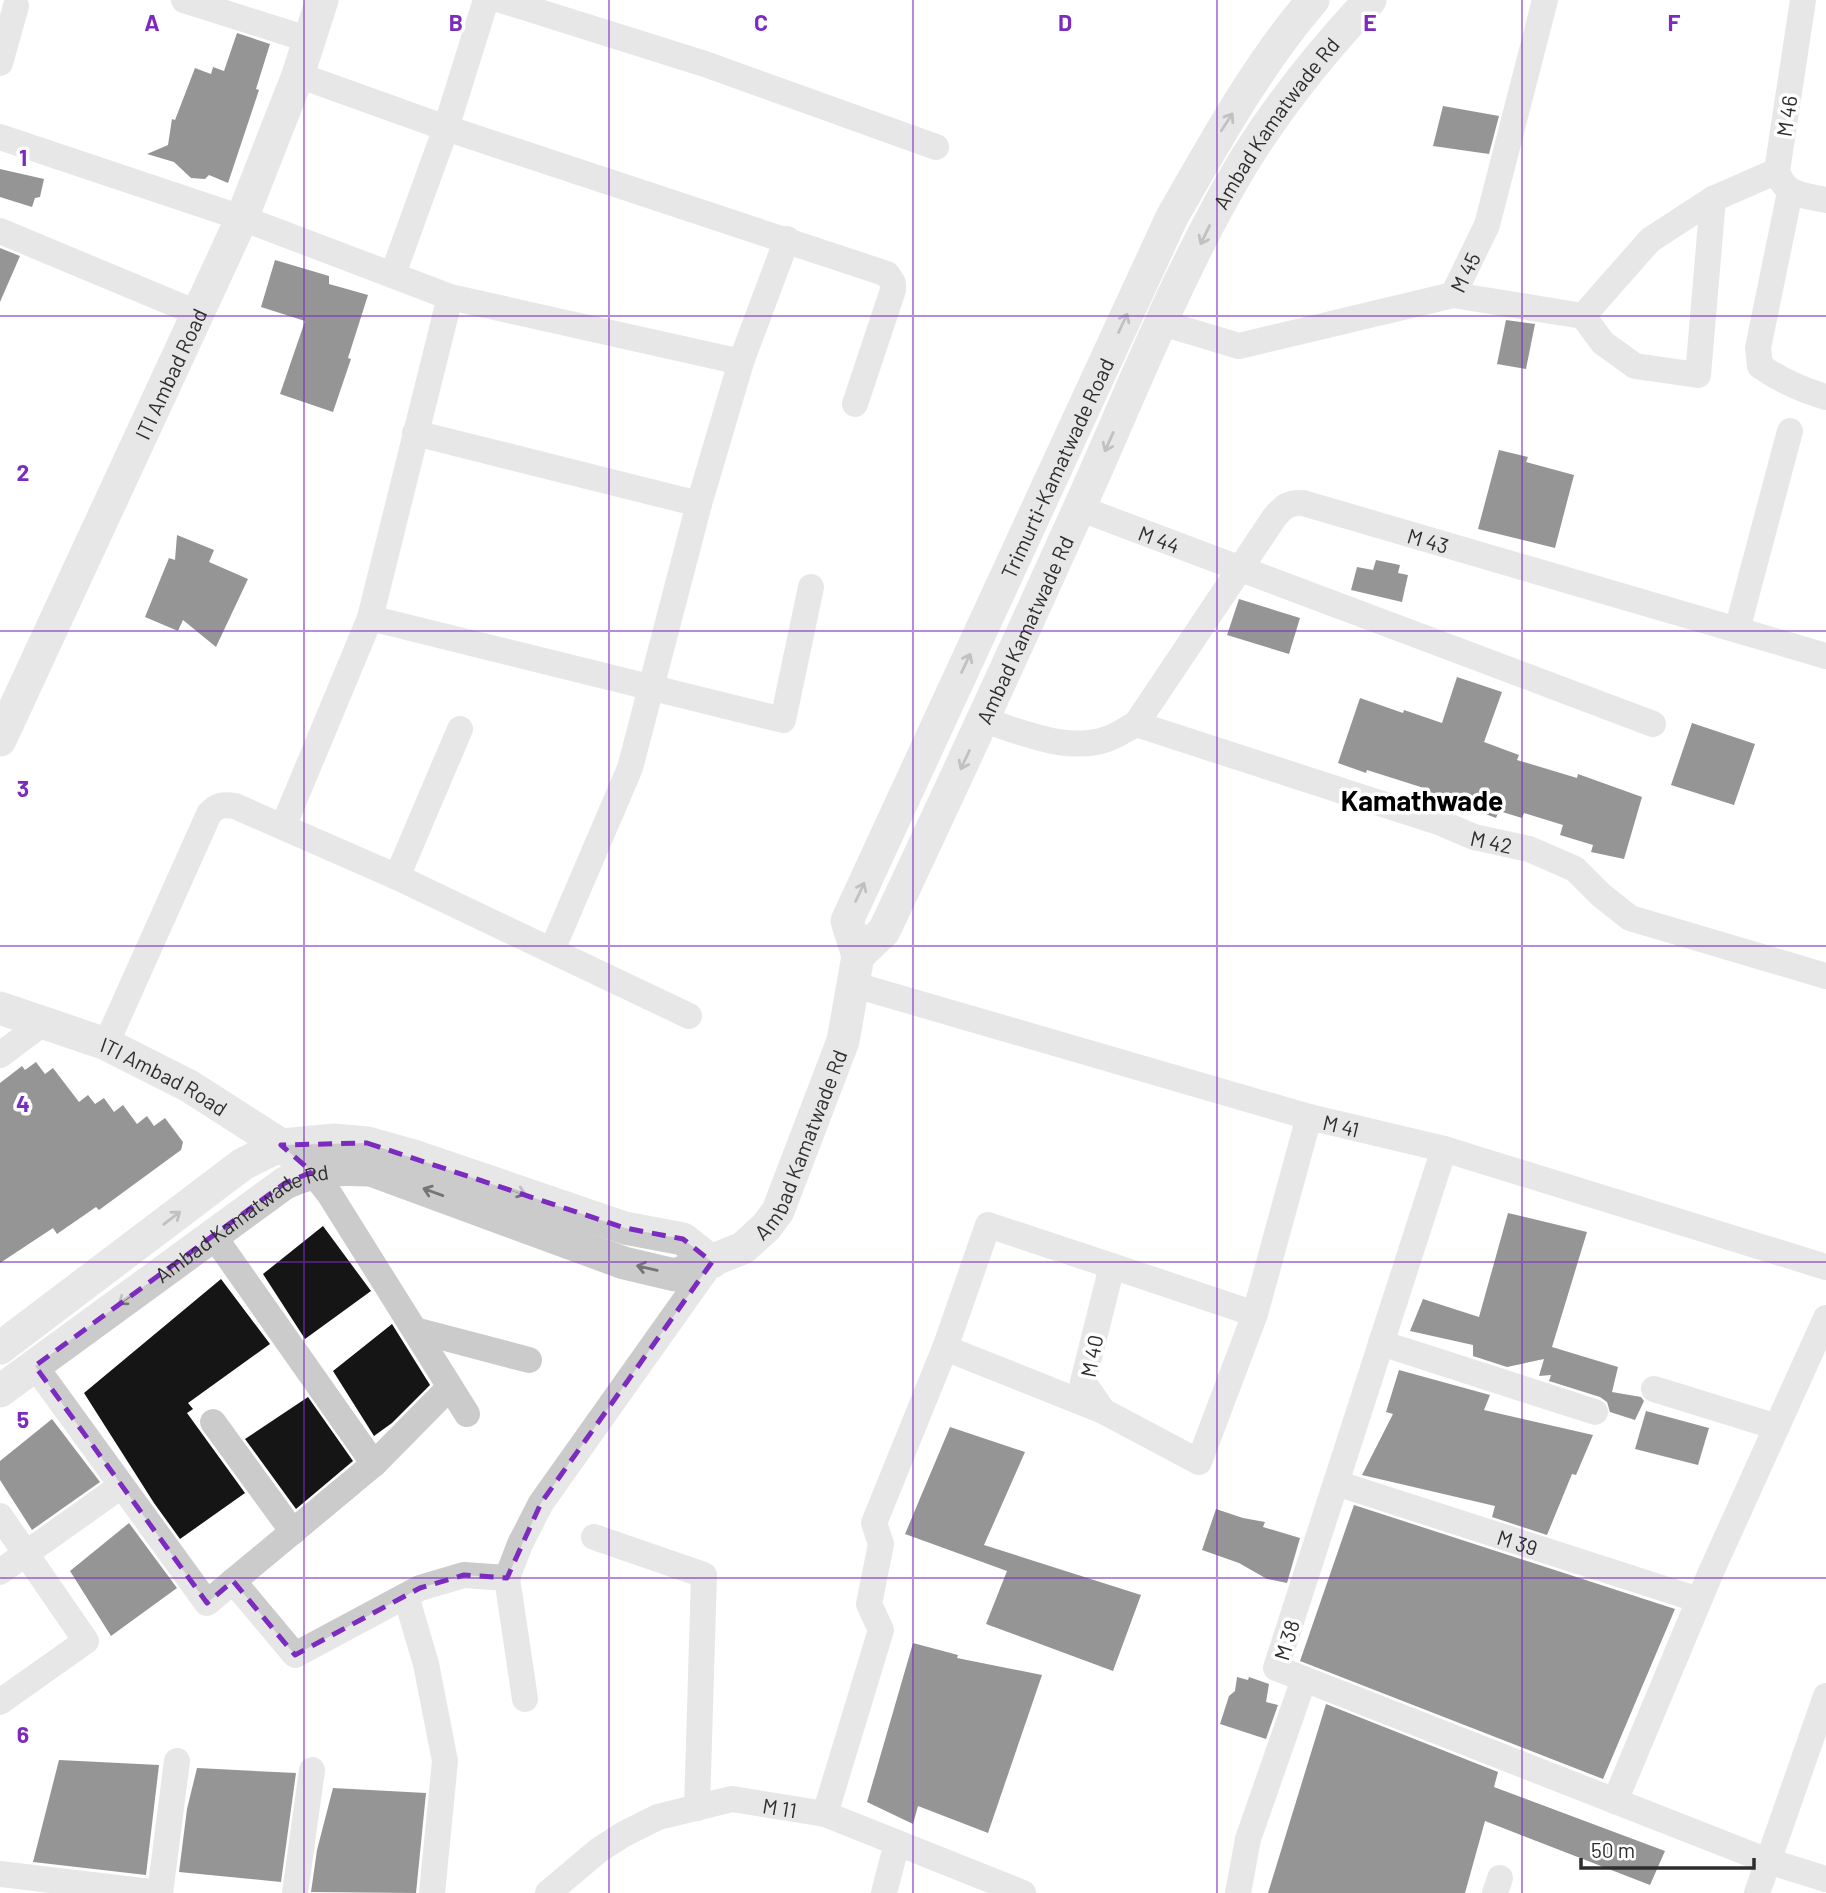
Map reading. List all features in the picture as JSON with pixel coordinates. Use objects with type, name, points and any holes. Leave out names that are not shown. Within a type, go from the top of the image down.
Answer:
[{"type":"street","points":[[184,0],[310,40]]},
{"type":"street","name":"ITI Ambad Road","points":[[0,740],[242,218],[298,75],[322,0]]},
{"type":"street","points":[[393,274],[446,128],[486,0]]},
{"type":"street","points":[[500,0],[705,64],[936,147]]},
{"type":"street","name":"Trimurti-Kamatwade Road","points":[[856,970],[847,921],[1172,217],[1218,136],[1266,61],[1313,0]]},
{"type":"street","name":"Ambad Kamatwade Rd","points":[[0,1348],[243,1164],[281,1145],[305,1141],[368,1143],[387,1162],[624,1263],[676,1275],[743,1248],[755,1239],[778,1211],[843,1041],[856,970],[884,931],[984,720],[1162,323],[1210,225],[1246,159],[1286,99],[1370,0]]},
{"type":"street","name":"M 45","points":[[1162,323],[1239,346],[1453,295],[1487,225],[1545,0]]},
{"type":"street","name":"M 46","points":[[1803,0],[1784,181],[1758,348],[1760,366],[1800,389],[1826,397]]},
{"type":"street","points":[[0,63],[16,6]]},
{"type":"street","points":[[298,75],[446,128],[887,274],[893,283],[893,290],[855,404]]},
{"type":"street","points":[[0,137],[242,218],[450,297],[741,362]]},
{"type":"street","points":[[1583,316],[1650,240],[1713,199],[1784,181],[1826,200]]},
{"type":"street","points":[[1453,295],[1583,316],[1603,344],[1635,366],[1698,374],[1713,199]]},
{"type":"street","points":[[0,231],[199,314]]},
{"type":"street","points":[[552,950],[630,768],[699,504],[741,362],[787,239]]},
{"type":"street","points":[[283,827],[370,618],[450,297]]},
{"type":"street","points":[[1737,630],[1790,431]]},
{"type":"street","points":[[415,433],[699,504]]},
{"type":"street","name":"M 43","points":[[1136,724],[1238,569],[1282,508],[1291,502],[1303,503],[1826,656]]},
{"type":"street","name":"M 44","points":[[1079,508],[1653,724]]},
{"type":"street","points":[[370,618],[783,720],[811,587]]},
{"type":"street","points":[[984,720],[1038,738],[1076,743],[1105,740],[1136,724]]},
{"type":"street","name":"M 42","points":[[1136,724],[1441,823],[1474,837],[1529,849],[1575,869],[1601,895],[1630,918],[1826,976]]},
{"type":"street","points":[[397,877],[460,729]]},
{"type":"street","points":[[106,1044],[209,814],[215,807],[224,804],[235,806],[397,877],[688,1016]]},
{"type":"street","name":"M 41","points":[[856,970],[1309,1117],[1444,1149],[1826,1267]]},
{"type":"street","name":"ITI Ambad Road","points":[[0,1008],[106,1044],[190,1086],[281,1145],[312,1172]]},
{"type":"street","points":[[0,1055],[43,1023]]},
{"type":"street","name":"M 40","points":[[1112,1266],[1083,1382],[1103,1412],[1199,1462],[1255,1314],[1309,1117]]},
{"type":"street","name":"M 38","points":[[1444,1149],[1276,1668],[1768,1861],[1826,1879]]},
{"type":"street","name":"Ambad Kamatwade Rd","points":[[0,1391],[285,1182],[312,1172],[334,1169],[371,1170],[387,1162]]},
{"type":"street","points":[[312,1172],[467,1414]]},
{"type":"street","points":[[825,1814],[881,1630],[869,1604],[881,1544],[874,1523],[945,1348],[988,1225],[1255,1314]]},
{"type":"street","points":[[214,1235],[374,1464]]},
{"type":"street","points":[[525,1699],[507,1578],[525,1534],[541,1503],[712,1262]]},
{"type":"street","points":[[1615,1801],[1699,1601],[1826,1318]]},
{"type":"street","points":[[415,1330],[529,1360]]},
{"type":"street","points":[[1381,1343],[1595,1412]]},
{"type":"street","points":[[945,1348],[1103,1412]]},
{"type":"street","points":[[34,1366],[207,1603],[374,1464],[450,1387]]},
{"type":"street","points":[[1654,1389],[1777,1427]]},
{"type":"street","points":[[213,1422],[293,1532]]},
{"type":"street","name":"M 39","points":[[1336,1483],[1699,1601]]},
{"type":"street","points":[[0,1572],[121,1486]]},
{"type":"street","points":[[0,1516],[86,1641],[0,1702]]},
{"type":"street","points":[[594,1537],[704,1575],[697,1808]]},
{"type":"street","points":[[233,1581],[295,1655],[420,1588],[464,1575],[507,1578]]},
{"type":"street","points":[[406,1596],[426,1664],[444,1761],[432,1893]]},
{"type":"street","points":[[1238,1893],[1248,1839],[1304,1679]]},
{"type":"street","points":[[1757,1893],[1826,1696]]},
{"type":"street","points":[[0,1874],[159,1893],[177,1761]]},
{"type":"street","points":[[295,1893],[312,1770]]},
{"type":"street","name":"M 11","points":[[548,1893],[599,1850],[624,1834],[658,1817],[732,1799],[825,1814],[1023,1893]]},
{"type":"street","points":[[884,1893],[897,1843]]},
{"type":"highlighted area","points":[[367,1143],[625,1228],[683,1239],[712,1262],[541,1503],[507,1578],[464,1575],[420,1588],[295,1655],[233,1581],[207,1603],[35,1366],[285,1183],[312,1172],[281,1145]]},
{"type":"building","points":[[237,33],[270,44],[256,89],[259,90],[228,183],[209,175],[205,179],[191,178],[174,162],[147,154],[168,145],[172,119],[175,120],[195,68],[211,74],[213,67],[224,71]]},
{"type":"building","points":[[1443,106],[1499,116],[1489,154],[1433,146]]},
{"type":"building","points":[[0,169],[44,179],[40,197],[35,198],[32,207],[0,197]]},
{"type":"building","points":[[0,248],[20,256],[0,302]]},
{"type":"building","points":[[275,260],[329,276],[329,284],[368,295],[333,412],[280,394],[305,321],[261,307]]},
{"type":"building","points":[[1506,320],[1535,324],[1526,369],[1497,364]]},
{"type":"building","points":[[1499,450],[1528,457],[1526,462],[1574,475],[1555,548],[1478,529]]},
{"type":"building","points":[[177,535],[214,550],[209,562],[248,579],[216,647],[183,620],[178,631],[145,617],[169,558],[175,560]]},
{"type":"building","points":[[1376,560],[1400,565],[1398,573],[1408,575],[1402,602],[1351,590],[1357,567],[1373,570]]},
{"type":"building","points":[[1239,599],[1300,618],[1289,654],[1227,635]]},
{"type":"building","points":[[1457,677],[1502,692],[1484,742],[1519,755],[1517,760],[1577,778],[1578,774],[1642,797],[1624,859],[1591,852],[1593,845],[1560,835],[1563,825],[1524,813],[1522,818],[1499,811],[1496,818],[1467,807],[1468,805],[1426,794],[1427,789],[1338,763],[1360,698],[1442,723]]},
{"type":"building","points":[[1692,723],[1755,744],[1734,805],[1671,785]]},
{"type":"building","points":[[36,1062],[45,1074],[53,1068],[79,1102],[88,1095],[95,1104],[104,1098],[114,1112],[123,1105],[137,1124],[147,1116],[154,1126],[165,1118],[183,1142],[181,1150],[99,1210],[96,1207],[57,1234],[53,1228],[0,1263],[0,1083],[22,1066],[25,1070]]},
{"type":"building","points":[[1508,1213],[1587,1232],[1552,1347],[1618,1367],[1612,1392],[1641,1397],[1644,1401],[1635,1420],[1610,1412],[1607,1402],[1600,1397],[1549,1381],[1551,1375],[1539,1376],[1544,1359],[1507,1367],[1473,1356],[1473,1345],[1410,1331],[1423,1299],[1479,1317]]},
{"type":"building","points":[[323,1226],[371,1291],[305,1339],[263,1274]]},
{"type":"building","points":[[221,1279],[270,1344],[188,1403],[193,1409],[187,1413],[245,1493],[180,1539],[84,1393]]},
{"type":"building","points":[[392,1324],[430,1385],[392,1423],[374,1436],[333,1371]]},
{"type":"building","points":[[1399,1370],[1490,1395],[1484,1410],[1593,1435],[1576,1475],[1572,1474],[1547,1535],[1492,1517],[1495,1506],[1362,1475],[1393,1414],[1386,1412]]},
{"type":"building","points":[[308,1397],[353,1461],[296,1509],[245,1439]]},
{"type":"building","points":[[1646,1411],[1709,1428],[1698,1465],[1635,1449]]},
{"type":"building","points":[[52,1419],[100,1482],[32,1530],[0,1480],[0,1461]]},
{"type":"building","points":[[950,1427],[1025,1452],[984,1545],[1141,1595],[1113,1671],[986,1624],[1007,1571],[905,1534]]},
{"type":"building","points":[[1354,1505],[1675,1609],[1603,1779],[1300,1661]]},
{"type":"building","points":[[1216,1509],[1265,1522],[1263,1527],[1300,1538],[1287,1583],[1267,1579],[1239,1563],[1202,1550]]},
{"type":"building","points":[[129,1523],[177,1588],[111,1636],[70,1571]]},
{"type":"building","points":[[913,1643],[958,1655],[957,1658],[1042,1675],[988,1833],[918,1806],[913,1824],[867,1802]]},
{"type":"building","points":[[1237,1677],[1248,1680],[1249,1677],[1269,1684],[1266,1702],[1278,1705],[1266,1739],[1220,1724],[1229,1696],[1235,1691]]},
{"type":"building","points":[[1326,1704],[1498,1772],[1494,1787],[1665,1851],[1650,1885],[1485,1821],[1465,1893],[1268,1893]]},
{"type":"building","points":[[59,1760],[159,1765],[146,1875],[33,1862]]},
{"type":"building","points":[[197,1768],[296,1773],[281,1882],[179,1872],[187,1809]]},
{"type":"building","points":[[333,1788],[426,1793],[416,1893],[311,1892],[317,1850]]},
{"type":"district","name":"Kamathwade","points":[[1422,800]]}]
